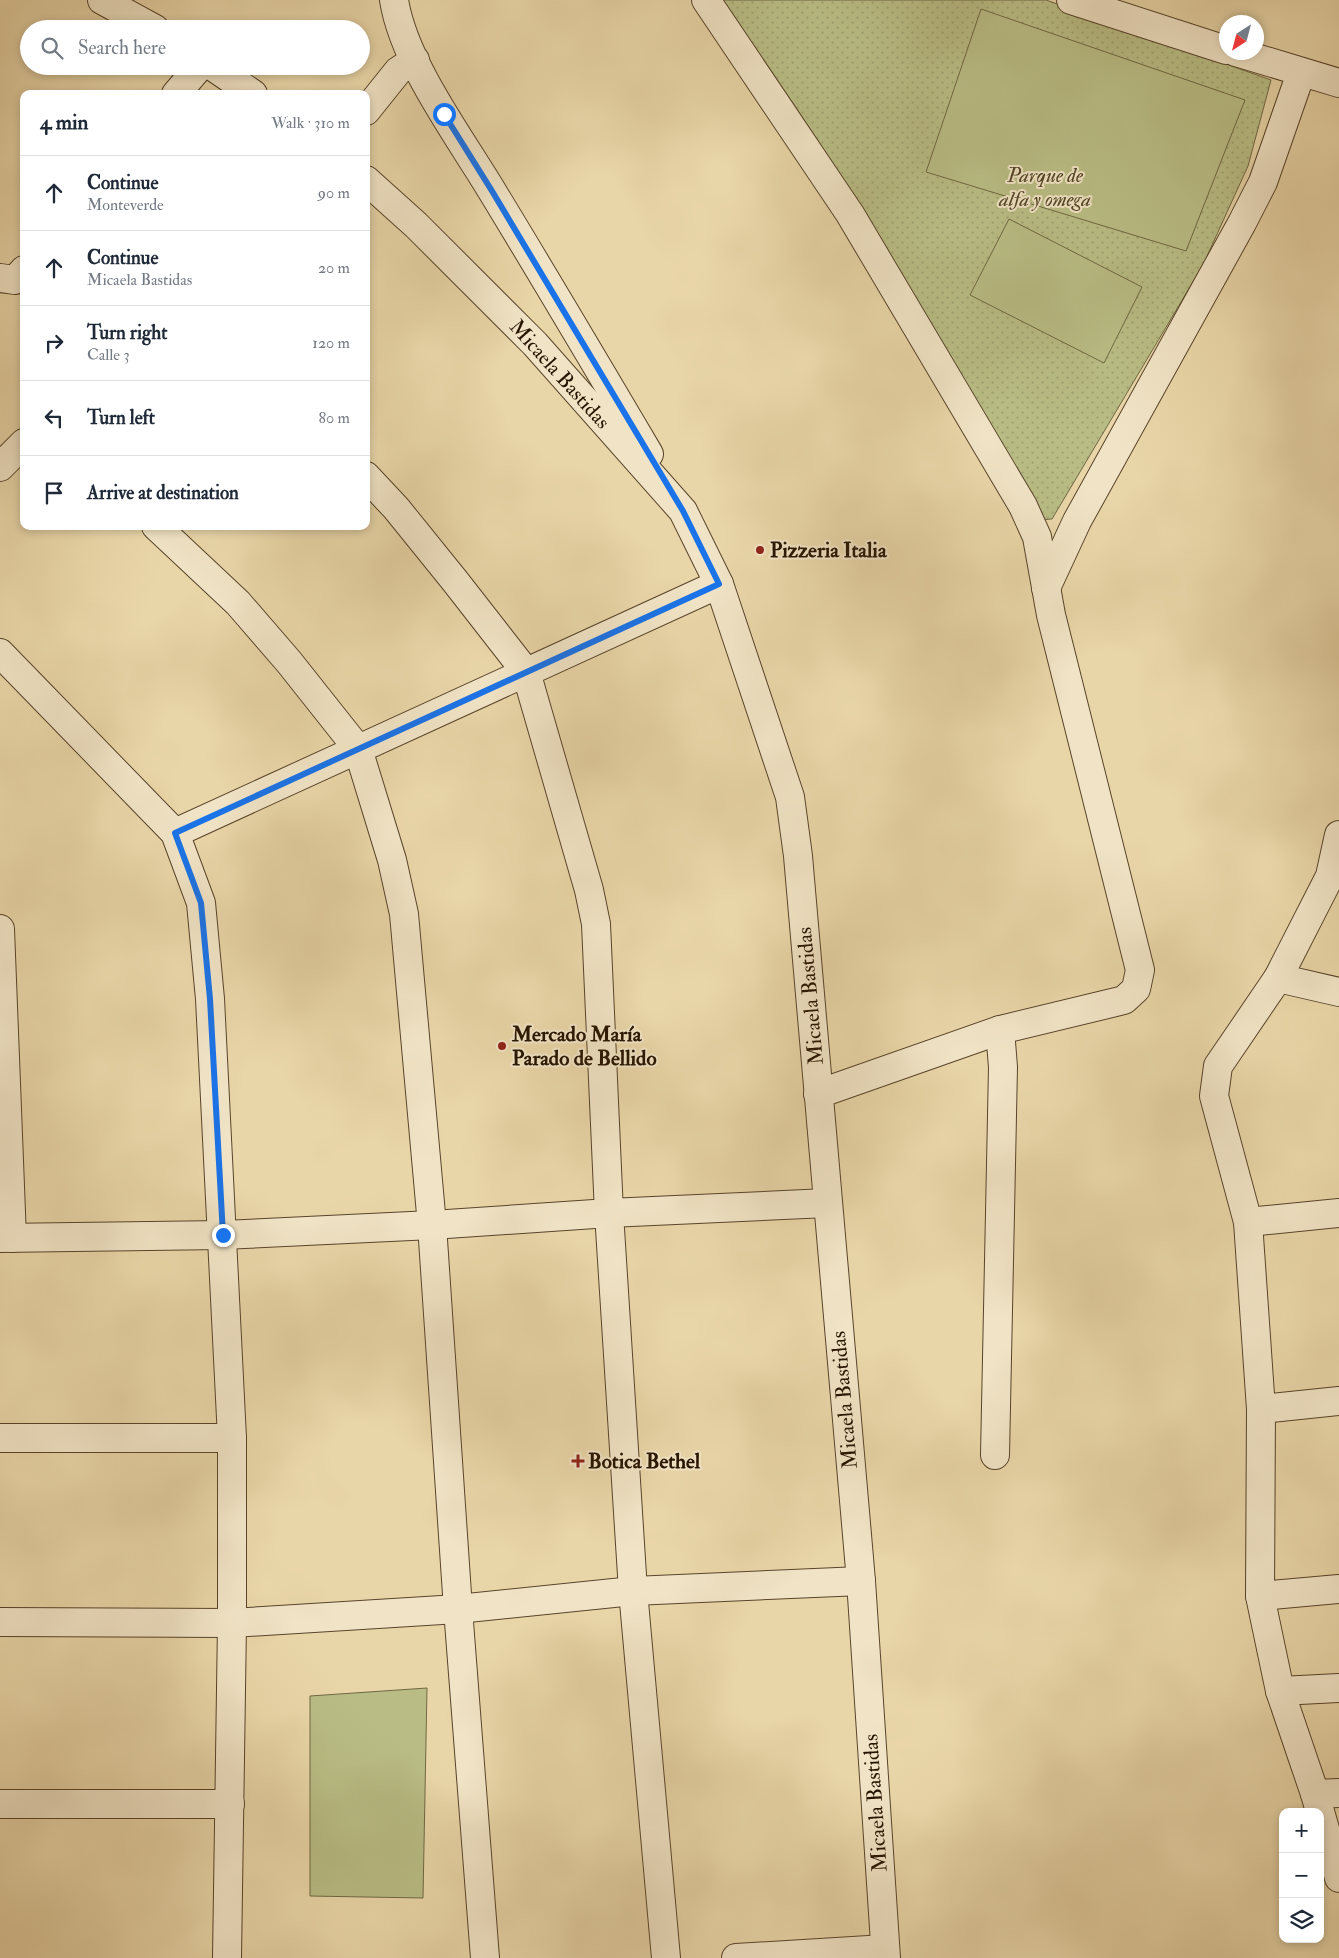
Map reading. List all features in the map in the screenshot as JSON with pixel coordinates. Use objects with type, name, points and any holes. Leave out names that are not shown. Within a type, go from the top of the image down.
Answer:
[{"type":"street","points":[[102,0],[139,20]]},
{"type":"street","points":[[394,0],[407,43],[444,114],[683,511]]},
{"type":"street","points":[[706,0],[850,214],[1004,472],[1023,506],[1037,537],[1051,615],[1140,970],[1136,989],[1124,1000],[1000,1030],[818,1094]]},
{"type":"street","points":[[1071,0],[1219,48]]},
{"type":"street","points":[[370,106],[398,71],[415,60]]},
{"type":"street","points":[[1261,60],[1339,83]]},
{"type":"street","points":[[1046,588],[1077,522],[1242,223],[1262,182],[1301,73]]},
{"type":"street","points":[[179,90],[192,75]]},
{"type":"street","points":[[226,75],[248,90]]},
{"type":"street","name":"Micaela Bastidas","points":[[370,184],[416,225],[535,344],[683,511],[719,584],[790,797],[798,856],[860,1581],[885,1953]]},
{"type":"street","points":[[0,467],[20,447]]},
{"type":"street","points":[[370,480],[396,508],[455,580],[526,672],[580,853],[596,924],[609,1213],[633,1591],[666,1958]]},
{"type":"street","points":[[160,530],[238,603],[289,662],[358,749],[392,860],[404,914],[432,1225],[458,1609],[485,1958]]},
{"type":"street","points":[[175,833],[719,584]]},
{"type":"street","points":[[0,653],[175,833],[201,903],[210,999],[232,1438],[230,1804],[226,1958]]},
{"type":"street","points":[[1339,835],[1330,876],[1278,978],[1218,1066],[1214,1096],[1248,1222],[1261,1409],[1260,1596],[1280,1691],[1327,1794],[1339,1878]]},
{"type":"street","points":[[0,928],[6,1238],[223,1235],[432,1225],[609,1213],[827,1203]]},
{"type":"street","points":[[1278,978],[1339,992]]},
{"type":"street","points":[[995,1455],[1003,1066],[1000,1030]]},
{"type":"street","points":[[1248,1222],[1339,1213]]},
{"type":"street","points":[[1261,1409],[1339,1401]]},
{"type":"street","points":[[0,1438],[232,1438]]},
{"type":"street","points":[[0,1622],[232,1624],[458,1609],[633,1591],[860,1581]]},
{"type":"street","points":[[1260,1596],[1339,1589]]},
{"type":"street","points":[[1280,1691],[1339,1688]]},
{"type":"street","points":[[0,1804],[230,1804]]},
{"type":"street","points":[[736,1958],[885,1953]]},
{"type":"green space","name":"Parque de alfa y omega","points":[[714,0],[1046,0],[1271,80],[1248,166],[1203,265],[1052,519],[1037,520]]},
{"type":"green space","points":[[981,9],[1245,100],[1186,251],[926,172]]},
{"type":"green space","points":[[1009,219],[1142,287],[1104,363],[970,295]]},
{"type":"green space","points":[[427,1688],[423,1898],[310,1896],[310,1696]]},
{"type":"place","name":"Pizzeria Italia","points":[[760,550]]},
{"type":"place","name":"Mercado María Parado de Bellido","points":[[502,1046]]},
{"type":"place","name":"Botica Bethel","points":[[578,1461]]},
{"type":"route","points":[[223,1235],[210,999],[201,903],[175,833],[719,584],[683,511],[444,114]]}]
